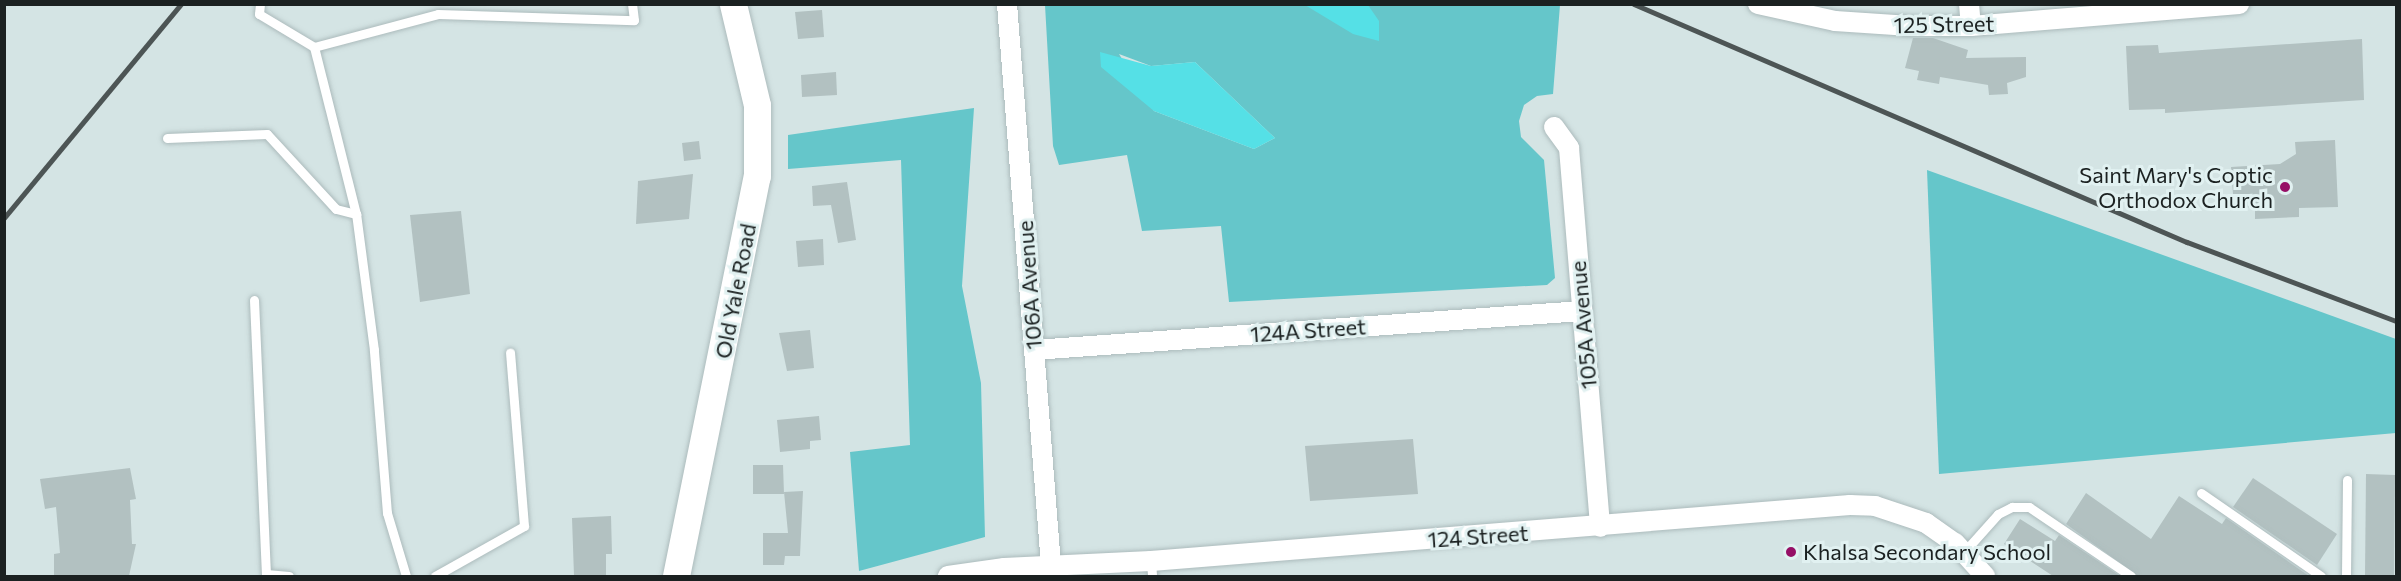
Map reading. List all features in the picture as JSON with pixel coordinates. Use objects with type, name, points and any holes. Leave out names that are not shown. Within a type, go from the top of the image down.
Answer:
[{"type":"main road","name":"Old Yale Road","points":[[676,576],[757,176],[756,105],[734,4]]},
{"type":"street","name":"106A Avenue","points":[[1007,4],[1051,565]]},
{"type":"street","name":"125 Street","points":[[1758,4],[1867,25],[1971,26],[2239,4]]},
{"type":"street","points":[[1969,4],[1971,26]]},
{"type":"street","name":"105A Avenue","points":[[1554,127],[1569,148],[1600,527]]},
{"type":"street","name":"124A Street","points":[[1034,350],[1582,311]]},
{"type":"street","name":"124 Street","points":[[948,576],[1051,565],[1152,569],[1600,527],[1875,506],[1926,523],[1964,552],[1985,576]]},
{"type":"lane","points":[[260,4],[259,14],[314,47],[356,214],[374,350],[387,513],[406,576]]},
{"type":"lane","points":[[314,47],[438,14],[634,20],[632,4]]},
{"type":"lane","points":[[167,138],[267,134],[336,209],[356,214]]},
{"type":"lane","points":[[254,300],[266,574],[289,576]]},
{"type":"lane","points":[[435,576],[524,526],[510,353]]},
{"type":"lane","points":[[2346,576],[2347,480]]},
{"type":"lane","points":[[2201,493],[2321,576]]},
{"type":"lane","points":[[1964,552],[1998,514],[2012,507],[2029,507],[2131,576]]},
{"type":"shaded area","points":[[1045,5],[1560,5],[1553,94],[1537,96],[1524,105],[1519,121],[1521,137],[1544,160],[1555,278],[1547,285],[1229,302],[1221,226],[1142,231],[1127,155],[1059,165],[1053,146]],"holes":[[[1119,54],[1151,66],[1195,62],[1275,138],[1254,149],[1154,111]]]},
{"type":"shaded area","points":[[1305,5],[1368,5],[1379,21],[1379,41],[1353,34]]},
{"type":"shaded area","points":[[1100,52],[1151,66],[1195,62],[1275,138],[1254,149],[1154,111],[1101,67]]},
{"type":"shaded area","points":[[974,108],[962,286],[981,383],[985,537],[859,571],[850,452],[910,445],[901,160],[788,169],[788,135]]},
{"type":"shaded area","points":[[1927,170],[2396,339],[2396,433],[1939,474]]},
{"type":"building","points":[[822,10],[824,37],[798,39],[795,12]]},
{"type":"building","points":[[1913,38],[1933,38],[1968,50],[1966,58],[2026,57],[2026,77],[2007,83],[2008,94],[1989,95],[1988,85],[1940,77],[1939,84],[1917,80],[1919,71],[1905,68]]},
{"type":"building","points":[[2362,39],[2364,100],[2165,113],[2165,109],[2129,110],[2126,46],[2158,45],[2159,53]]},
{"type":"building","points":[[836,72],[837,95],[802,97],[801,75]]},
{"type":"building","name":"Saint Mary's Coptic Orthodox Church","points":[[2335,140],[2338,207],[2299,208],[2299,217],[2255,219],[2255,207],[2234,208],[2231,167],[2280,164],[2296,154],[2295,142]]},
{"type":"building","points":[[699,141],[701,159],[684,161],[682,143]]},
{"type":"building","points":[[693,174],[689,219],[636,224],[638,181]]},
{"type":"building","points":[[847,182],[856,240],[838,243],[831,205],[813,206],[812,186]]},
{"type":"building","points":[[461,211],[470,294],[420,302],[410,215]]},
{"type":"building","points":[[823,239],[824,265],[798,267],[796,241]]},
{"type":"building","points":[[810,330],[814,368],[787,371],[779,333]]},
{"type":"building","points":[[819,416],[821,440],[810,441],[810,449],[780,452],[777,420]]},
{"type":"building","points":[[1413,439],[1418,494],[1310,501],[1305,446]]},
{"type":"building","points":[[753,465],[783,465],[784,494],[753,494]]},
{"type":"building","points":[[130,468],[136,499],[130,500],[132,544],[136,544],[129,576],[54,575],[54,554],[60,553],[56,507],[45,509],[40,479]]},
{"type":"building","points":[[2366,474],[2395,475],[2394,576],[2365,576]]},
{"type":"building","points":[[2253,478],[2337,534],[2317,565],[2233,507]]},
{"type":"building","points":[[803,491],[800,556],[785,556],[784,565],[763,565],[763,533],[788,533],[784,492]]},
{"type":"building","points":[[2086,493],[2151,539],[2179,496],[2222,524],[2226,518],[2309,576],[2138,576],[2066,524]]},
{"type":"building","points":[[611,516],[612,554],[606,554],[606,575],[574,576],[572,518]]},
{"type":"building","points":[[2020,519],[2055,541],[2059,535],[2120,576],[2053,576],[2004,544]]},
{"type":"railway","points":[[4,218],[181,4]]},
{"type":"railway","points":[[1634,4],[2187,242],[2396,321]]},
{"type":"place","name":"Saint Mary's Coptic Orthodox Church","points":[[2285,187]]},
{"type":"place","name":"Khalsa Secondary School","points":[[1791,552]]}]
